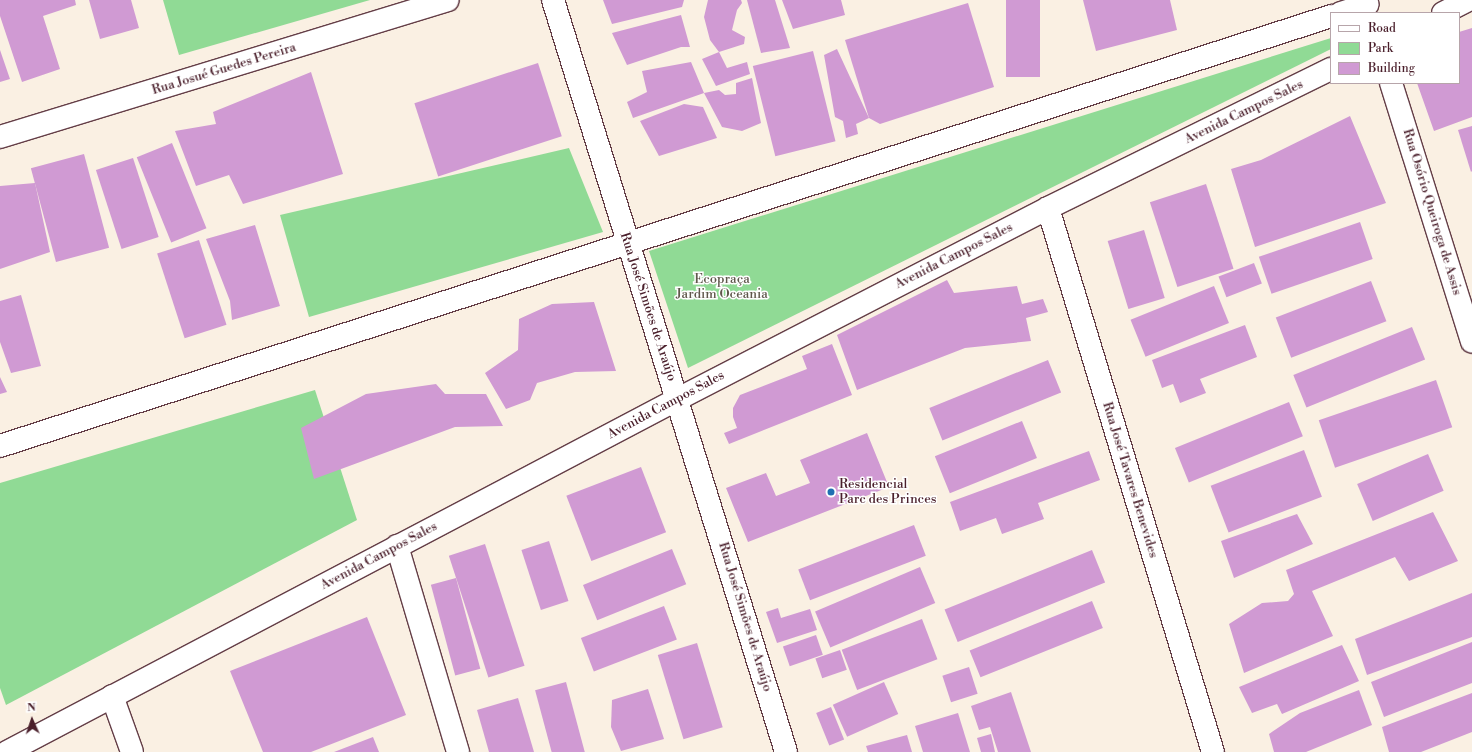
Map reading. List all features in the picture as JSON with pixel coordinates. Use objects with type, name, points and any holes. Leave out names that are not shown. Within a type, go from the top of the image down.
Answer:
[{"type":"street","name":"Rua Josué Guedes Pereira","points":[[0,137],[448,0]]},
{"type":"street","name":"Rua José Simões de Araújo","points":[[553,0],[678,399],[781,750]]},
{"type":"street","points":[[1445,12],[1468,0]]},
{"type":"street","points":[[1345,12],[1368,6]]},
{"type":"street","points":[[0,446],[1330,16]]},
{"type":"street","name":"Avenida Campos Sales","points":[[6,752],[678,399],[1048,208],[1330,69]]},
{"type":"street","name":"Rua Osório Queiroga de Assis","points":[[1391,84],[1472,342]]},
{"type":"street","name":"Rua José Tavares Benevides","points":[[1048,208],[1213,752]]},
{"type":"street","points":[[397,546],[458,752]]},
{"type":"street","points":[[112,696],[132,752]]},
{"type":"green space","points":[[163,0],[370,0],[179,55]]},
{"type":"green space","name":"Ecopraça Jardim Oceania","points":[[1330,38],[1330,49],[688,368],[649,251]]},
{"type":"green space","points":[[569,148],[603,232],[309,317],[280,215]]},
{"type":"green space","points":[[315,390],[357,520],[6,705],[0,688],[0,483]]},
{"type":"building","points":[[0,0],[75,0],[76,5],[43,16],[60,69],[22,82],[0,16]]},
{"type":"building","points":[[89,0],[131,0],[139,28],[100,39]]},
{"type":"building","points":[[603,0],[684,0],[682,7],[612,24]]},
{"type":"building","points":[[708,0],[741,0],[742,3],[737,10],[732,30],[745,37],[744,44],[719,52],[710,40],[704,17]]},
{"type":"building","points":[[747,0],[775,0],[790,48],[761,53]]},
{"type":"building","points":[[782,0],[841,0],[845,15],[793,29]]},
{"type":"building","points":[[1006,0],[1040,0],[1040,77],[1006,77]]},
{"type":"building","points":[[1083,0],[1170,0],[1177,30],[1096,51]]},
{"type":"building","points":[[968,3],[994,87],[880,124],[869,118],[845,40]]},
{"type":"building","points":[[681,15],[690,47],[681,47],[627,65],[612,33]]},
{"type":"building","points":[[1472,28],[1472,117],[1434,131],[1417,84],[1460,84],[1460,32]]},
{"type":"building","points":[[837,49],[869,118],[856,124],[858,134],[846,138],[843,121],[835,117],[824,55]]},
{"type":"building","points":[[0,50],[10,79],[0,82]]},
{"type":"building","points":[[813,51],[835,141],[775,156],[753,66]]},
{"type":"building","points":[[719,52],[727,68],[747,62],[750,74],[716,86],[702,59]]},
{"type":"building","points":[[691,62],[704,93],[633,118],[627,102],[647,92],[642,71]]},
{"type":"building","points":[[538,63],[562,136],[438,176],[414,103]]},
{"type":"building","points":[[311,72],[343,174],[243,204],[229,175],[196,186],[175,131],[216,124],[213,112]]},
{"type":"building","points":[[752,78],[761,123],[742,131],[722,127],[704,93],[719,90],[725,95],[736,94],[736,83]]},
{"type":"building","points":[[684,104],[703,107],[717,138],[659,156],[640,121]]},
{"type":"building","points":[[1350,116],[1386,203],[1255,247],[1231,169],[1261,160]]},
{"type":"building","points":[[1472,126],[1472,171],[1471,172],[1458,130]]},
{"type":"building","points":[[172,143],[206,228],[171,243],[137,157]]},
{"type":"building","points":[[84,154],[109,248],[56,262],[31,168]]},
{"type":"building","points":[[133,158],[159,237],[122,249],[96,170]]},
{"type":"building","points":[[35,183],[50,252],[0,269],[0,186]]},
{"type":"building","points":[[1206,184],[1234,269],[1177,287],[1150,202]]},
{"type":"building","points":[[1360,222],[1373,259],[1272,294],[1259,257]]},
{"type":"building","points":[[255,225],[280,306],[232,320],[230,301],[206,239]]},
{"type":"building","points":[[1144,230],[1165,298],[1128,309],[1108,241]]},
{"type":"building","points":[[199,240],[227,325],[185,338],[157,254]]},
{"type":"building","points":[[1254,263],[1262,284],[1226,297],[1219,277]]},
{"type":"building","points":[[947,280],[954,293],[1017,286],[1022,304],[1043,299],[1048,312],[1026,318],[1031,341],[965,348],[857,390],[837,335]]},
{"type":"building","points":[[1371,281],[1386,321],[1291,358],[1276,318]]},
{"type":"building","points":[[1214,286],[1229,323],[1146,357],[1131,320]]},
{"type":"building","points":[[21,295],[41,366],[11,373],[0,342],[0,301]]},
{"type":"building","points":[[594,302],[616,371],[575,372],[537,383],[530,400],[506,409],[485,373],[518,350],[519,319],[552,304]]},
{"type":"building","points":[[1245,325],[1257,357],[1200,379],[1206,393],[1180,403],[1173,384],[1162,388],[1152,360]]},
{"type":"building","points":[[1412,327],[1425,359],[1306,407],[1293,375]]},
{"type":"building","points":[[832,344],[852,395],[729,444],[724,433],[737,428],[733,417],[733,408],[740,395],[807,369],[802,356]]},
{"type":"building","points":[[1048,360],[1061,392],[942,440],[929,408]]},
{"type":"building","points":[[0,377],[7,392],[0,394]]},
{"type":"building","points":[[1436,380],[1452,427],[1335,468],[1319,420]]},
{"type":"building","points":[[436,384],[445,394],[486,394],[503,426],[455,427],[314,479],[301,428],[366,394]]},
{"type":"building","points":[[1289,402],[1303,436],[1189,482],[1175,448]]},
{"type":"building","points":[[1022,421],[1037,458],[950,493],[935,456]]},
{"type":"building","name":"Residencial Parc des Princes","points":[[867,433],[889,487],[748,542],[726,488],[766,473],[776,496],[810,483],[800,460]]},
{"type":"building","points":[[1304,450],[1322,497],[1229,533],[1211,486]]},
{"type":"building","points":[[1089,451],[1100,480],[1038,503],[1044,519],[1002,534],[996,518],[960,531],[950,502]]},
{"type":"building","points":[[1428,454],[1444,491],[1373,521],[1357,484]]},
{"type":"building","points":[[641,467],[666,532],[591,561],[566,496]]},
{"type":"building","points":[[1433,512],[1458,561],[1409,581],[1395,557],[1312,591],[1333,636],[1244,673],[1229,624],[1262,603],[1288,601],[1294,594],[1286,570]]},
{"type":"building","points":[[1297,514],[1313,544],[1234,578],[1221,541]]},
{"type":"building","points":[[914,525],[926,556],[810,600],[798,569]]},
{"type":"building","points":[[549,541],[568,601],[541,610],[521,550]]},
{"type":"building","points":[[485,544],[525,666],[488,677],[449,556]]},
{"type":"building","points":[[672,549],[686,584],[597,620],[583,585]]},
{"type":"building","points":[[1092,550],[1105,582],[958,642],[945,610]]},
{"type":"building","points":[[920,567],[935,603],[830,647],[815,612]]},
{"type":"building","points":[[456,578],[480,669],[455,676],[431,585]]},
{"type":"building","points":[[1472,593],[1472,637],[1367,675],[1355,639]]},
{"type":"building","points":[[1092,601],[1103,628],[980,677],[970,650]]},
{"type":"building","points":[[664,606],[677,640],[594,672],[581,638]]},
{"type":"building","points":[[778,608],[781,618],[810,609],[817,630],[777,643],[766,612]]},
{"type":"building","points":[[367,617],[406,715],[311,752],[263,752],[230,671]]},
{"type":"building","points":[[922,619],[937,659],[857,690],[842,650]]},
{"type":"building","points":[[816,635],[823,655],[790,666],[783,646]]},
{"type":"building","points":[[1472,642],[1472,683],[1384,717],[1371,682]]},
{"type":"building","points":[[697,643],[723,727],[684,739],[658,655]]},
{"type":"building","points":[[1342,645],[1359,681],[1282,714],[1277,704],[1252,713],[1239,687]]},
{"type":"building","points":[[840,650],[847,670],[822,678],[815,658]]},
{"type":"building","points":[[969,667],[978,694],[951,702],[942,676]]},
{"type":"building","points":[[566,682],[585,752],[552,752],[535,690]]},
{"type":"building","points":[[884,682],[898,714],[847,737],[833,705]]},
{"type":"building","points":[[648,689],[664,739],[621,751],[611,727],[612,700]]},
{"type":"building","points":[[1359,690],[1372,725],[1306,752],[1274,752],[1269,734],[1300,713]]},
{"type":"building","points":[[1011,692],[1031,752],[998,752],[990,727],[979,730],[971,706]]},
{"type":"building","points":[[1472,693],[1472,732],[1421,752],[1389,752],[1382,727]]},
{"type":"building","points":[[518,698],[534,752],[489,752],[477,710]]},
{"type":"building","points":[[831,707],[844,739],[829,745],[816,713]]},
{"type":"building","points":[[958,713],[970,752],[923,752],[915,726]]},
{"type":"building","points":[[991,734],[995,752],[981,752],[977,738]]},
{"type":"building","points":[[907,735],[912,752],[868,752],[866,746]]},
{"type":"building","points":[[373,737],[379,752],[334,752]]},
{"type":"place","name":"Residencial Parc des Princes","points":[[831,492]]}]
